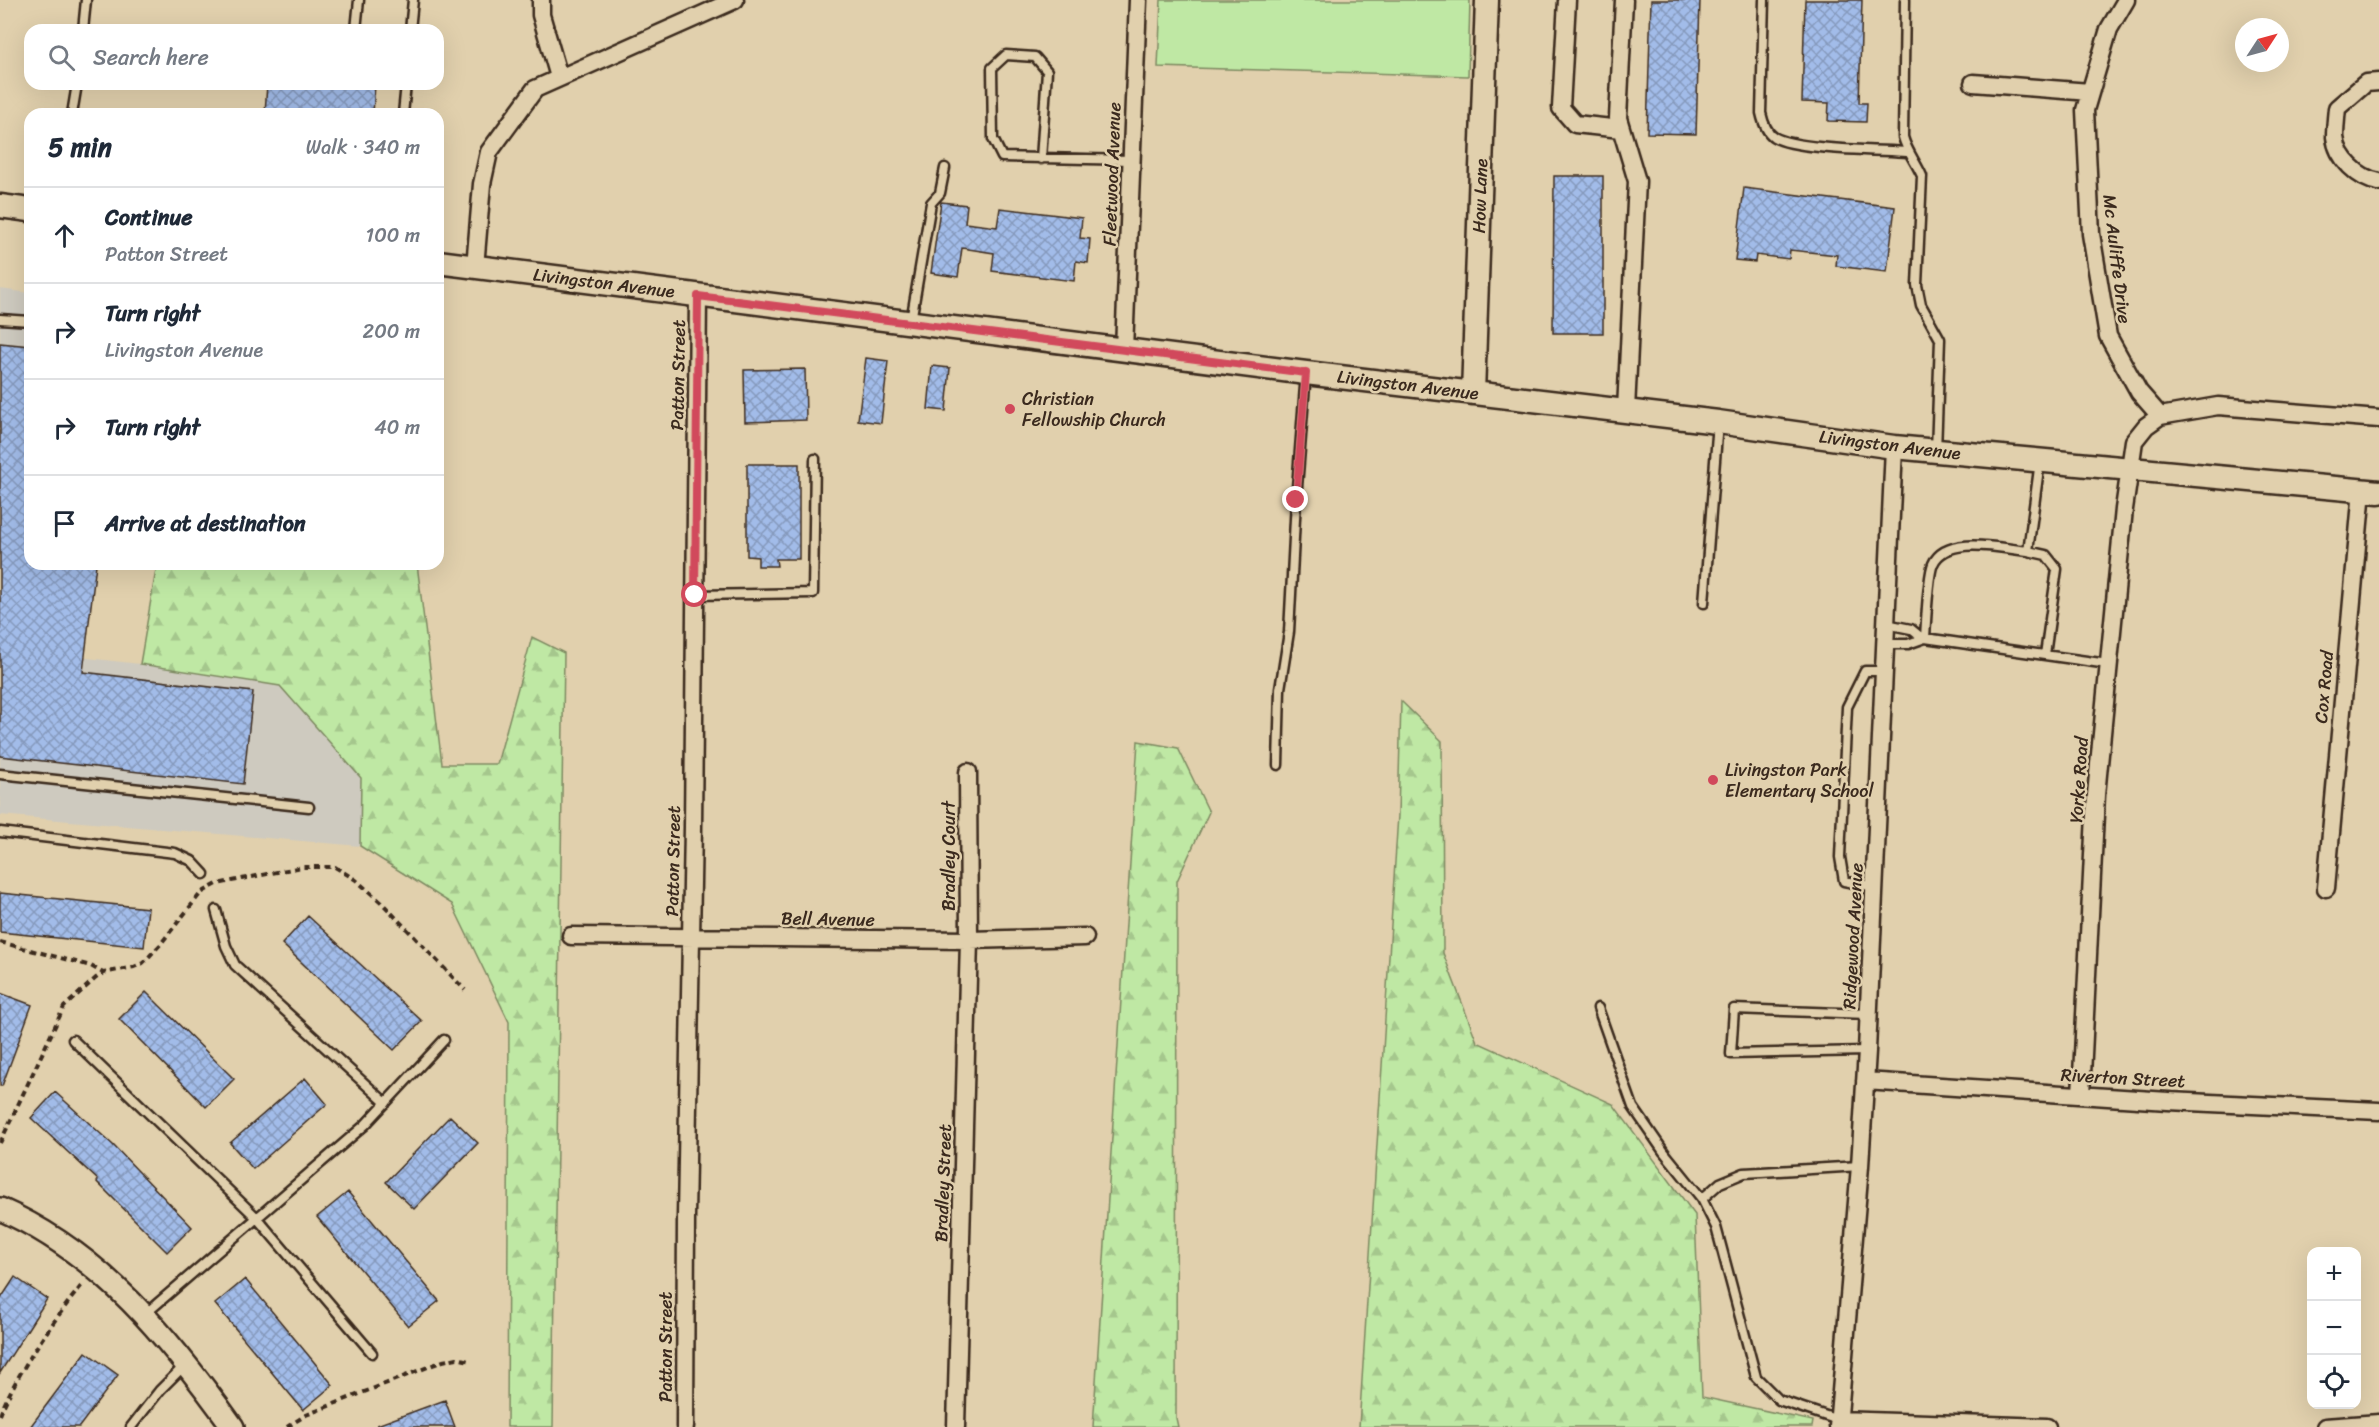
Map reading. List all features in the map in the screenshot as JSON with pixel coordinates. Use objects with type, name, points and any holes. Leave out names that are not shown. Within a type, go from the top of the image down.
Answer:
[{"type":"main road","name":"How Lane","points":[[1473,393],[1487,0]]},
{"type":"main road","points":[[0,206],[24,209]]},
{"type":"main road","name":"Livingston Avenue","points":[[444,263],[1306,373],[1626,410],[1894,447],[2370,491]]},
{"type":"street","points":[[541,0],[541,15],[559,77]]},
{"type":"street","points":[[476,267],[483,184],[489,152],[534,89],[735,0]]},
{"type":"street","name":"Fleetwood Avenue","points":[[1125,349],[1138,0]]},
{"type":"street","points":[[1567,0],[1561,108],[1575,124],[1621,129]]},
{"type":"street","points":[[1624,0],[1618,118],[1637,182],[1626,410]]},
{"type":"street","name":"Mc Auliffe Drive","points":[[2126,0],[2109,29],[2085,110],[2091,234],[2108,336],[2139,392],[2160,416]]},
{"type":"street","points":[[2379,82],[2366,83],[2337,108],[2335,140],[2348,165],[2369,180],[2379,182]]},
{"type":"street","points":[[1973,83],[2090,92]]},
{"type":"street","name":"Patton Street","points":[[685,1427],[698,296]]},
{"type":"street","points":[[2128,468],[2134,441],[2146,426],[2160,416],[2218,406],[2379,419]]},
{"type":"street","name":"Ridgewood Avenue","points":[[1838,1423],[1868,1051],[1894,447]]},
{"type":"street","name":"Yorke Road","points":[[2081,1095],[2096,795],[2128,468]]},
{"type":"street","name":"Cox Road","points":[[2326,888],[2370,491]]},
{"type":"street","name":"Bradley Court","points":[[968,772],[969,940]]},
{"type":"street","name":"Bell Avenue","points":[[571,936],[969,940],[1085,937]]},
{"type":"street","name":"Bradley Street","points":[[956,1427],[969,940]]},
{"type":"street","name":"Riverton Street","points":[[1865,1082],[2379,1111]]},
{"type":"street","points":[[0,1209],[47,1233],[98,1270],[144,1315],[233,1427]]},
{"type":"street","points":[[1838,1423],[2047,1427]]},
{"type":"street","points":[[2325,1427],[2379,1423]]},
{"type":"lane","points":[[84,24],[86,0]]},
{"type":"lane","points":[[357,24],[359,0]]},
{"type":"lane","points":[[411,24],[413,0]]},
{"type":"lane","points":[[1764,0],[1761,114],[1764,126],[1773,136],[1792,144],[1908,152]]},
{"type":"lane","points":[[1905,0],[1903,137],[1908,152],[1922,176],[1917,285],[1921,305],[1940,339],[1936,451]]},
{"type":"lane","points":[[1041,159],[1047,71],[1035,57],[1006,55],[992,68],[993,139],[1002,157],[1041,159],[1133,160]]},
{"type":"lane","points":[[73,108],[76,90]]},
{"type":"lane","points":[[404,108],[405,90]]},
{"type":"lane","points":[[911,322],[931,203],[940,193],[945,168]]},
{"type":"lane","points":[[0,319],[24,321]]},
{"type":"lane","points":[[1278,765],[1280,689],[1288,632],[1306,373]]},
{"type":"lane","points":[[1704,603],[1718,422]]},
{"type":"lane","points":[[695,595],[813,593],[815,459]]},
{"type":"lane","points":[[2028,551],[2040,461]]},
{"type":"lane","points":[[1924,638],[1933,563],[1944,552],[1964,544],[2028,551],[2046,555],[2057,569],[2044,655]]},
{"type":"lane","points":[[1886,624],[1911,629],[1924,638],[2108,664]]},
{"type":"lane","points":[[1885,644],[1908,644],[1924,638]]},
{"type":"lane","points":[[1875,886],[1844,881],[1840,857],[1843,779],[1847,707],[1865,671],[1884,671]]},
{"type":"lane","points":[[0,774],[309,807]]},
{"type":"lane","points":[[0,832],[175,853],[192,861],[204,874]]},
{"type":"lane","points":[[216,910],[225,946],[236,965],[386,1103]]},
{"type":"lane","points":[[1598,1008],[1633,1107],[1664,1152],[1702,1199],[1716,1227],[1756,1377],[1779,1400],[1838,1423]]},
{"type":"lane","points":[[1868,1014],[1734,1009],[1731,1054],[1868,1051]]},
{"type":"lane","points":[[73,1040],[256,1217],[372,1353]]},
{"type":"lane","points":[[144,1315],[365,1125],[444,1041]]},
{"type":"lane","points":[[1702,1199],[1720,1183],[1744,1173],[1860,1166]]},
{"type":"lane","points":[[131,1427],[160,1390],[186,1365]]},
{"type":"path","points":[[0,1143],[57,1017],[64,1007],[87,984],[103,974],[143,963],[194,900],[211,887],[250,876],[302,867],[335,867],[356,880],[381,902],[465,990]]},
{"type":"path","points":[[204,874],[211,887],[216,910]]},
{"type":"path","points":[[0,942],[91,966],[103,974]]},
{"type":"path","points":[[0,1415],[18,1379],[55,1321],[82,1285],[98,1270]]},
{"type":"path","points":[[287,1427],[306,1415],[443,1361],[457,1358],[469,1361]]},
{"type":"shaded area","points":[[0,289],[24,292],[24,570],[33,570],[78,657],[140,664],[280,686],[361,778],[360,846],[0,815]]},
{"type":"green space","points":[[1161,0],[1470,0],[1468,76],[1158,67]]},
{"type":"green space","points":[[156,570],[418,570],[442,764],[497,764],[532,637],[564,653],[553,1427],[507,1427],[509,1022],[452,904],[360,846],[361,778],[280,686],[140,664]]},
{"type":"green space","points":[[1401,701],[1442,741],[1443,953],[1477,1042],[1613,1104],[1695,1215],[1702,1397],[1813,1421],[1812,1427],[1359,1427],[1398,815]]},
{"type":"green space","points":[[1138,741],[1178,748],[1209,812],[1177,881],[1176,1418],[1178,1427],[1093,1427]]},
{"type":"building","points":[[1651,0],[1700,0],[1696,134],[1647,133]]},
{"type":"building","points":[[1805,0],[1862,0],[1859,103],[1867,103],[1866,122],[1828,121],[1829,103],[1802,102]]},
{"type":"building","points":[[267,90],[375,90],[373,108],[265,108]]},
{"type":"building","points":[[1554,176],[1603,176],[1603,333],[1553,333]]},
{"type":"building","points":[[1744,188],[1895,207],[1887,272],[1836,266],[1837,255],[1790,250],[1789,259],[1756,255],[1755,262],[1735,260]]},
{"type":"building","points":[[941,202],[967,205],[965,223],[997,227],[1000,208],[1082,218],[1080,238],[1090,239],[1088,263],[1076,261],[1074,281],[992,271],[994,253],[962,248],[958,277],[931,273]]},
{"type":"building","points":[[0,343],[24,345],[24,570],[95,570],[83,672],[253,692],[243,784],[0,756]]},
{"type":"building","points":[[866,358],[888,361],[881,423],[858,420]]},
{"type":"building","points":[[932,366],[950,368],[946,411],[928,409]]},
{"type":"building","points":[[805,369],[806,420],[745,422],[744,370]]},
{"type":"building","points":[[747,464],[799,464],[799,559],[776,559],[777,566],[758,566],[758,557],[747,556]]},
{"type":"building","points":[[0,893],[148,908],[144,947],[0,932]]},
{"type":"building","points":[[308,916],[422,1021],[394,1050],[282,944]]},
{"type":"building","points":[[146,992],[234,1079],[206,1107],[119,1019]]},
{"type":"building","points":[[0,993],[32,1005],[2,1086],[0,1086]]},
{"type":"building","points":[[305,1078],[327,1104],[253,1169],[230,1143]]},
{"type":"building","points":[[55,1092],[113,1145],[192,1227],[167,1252],[97,1182],[98,1180],[31,1118]]},
{"type":"building","points":[[450,1116],[478,1143],[414,1209],[386,1182]]},
{"type":"building","points":[[348,1192],[439,1301],[408,1326],[317,1217]]},
{"type":"building","points":[[15,1277],[47,1299],[0,1373],[0,1300]]},
{"type":"building","points":[[245,1279],[333,1385],[303,1410],[215,1304]]},
{"type":"building","points":[[86,1352],[118,1375],[79,1427],[30,1427]]},
{"type":"building","points":[[445,1400],[455,1427],[377,1427],[377,1425]]},
{"type":"place","name":"Christian Fellowship Church","points":[[1010,409]]},
{"type":"place","name":"Livingston Park Elementary School","points":[[1713,780]]},
{"type":"route","points":[[695,595],[698,296],[1306,373],[1296,500]]}]
